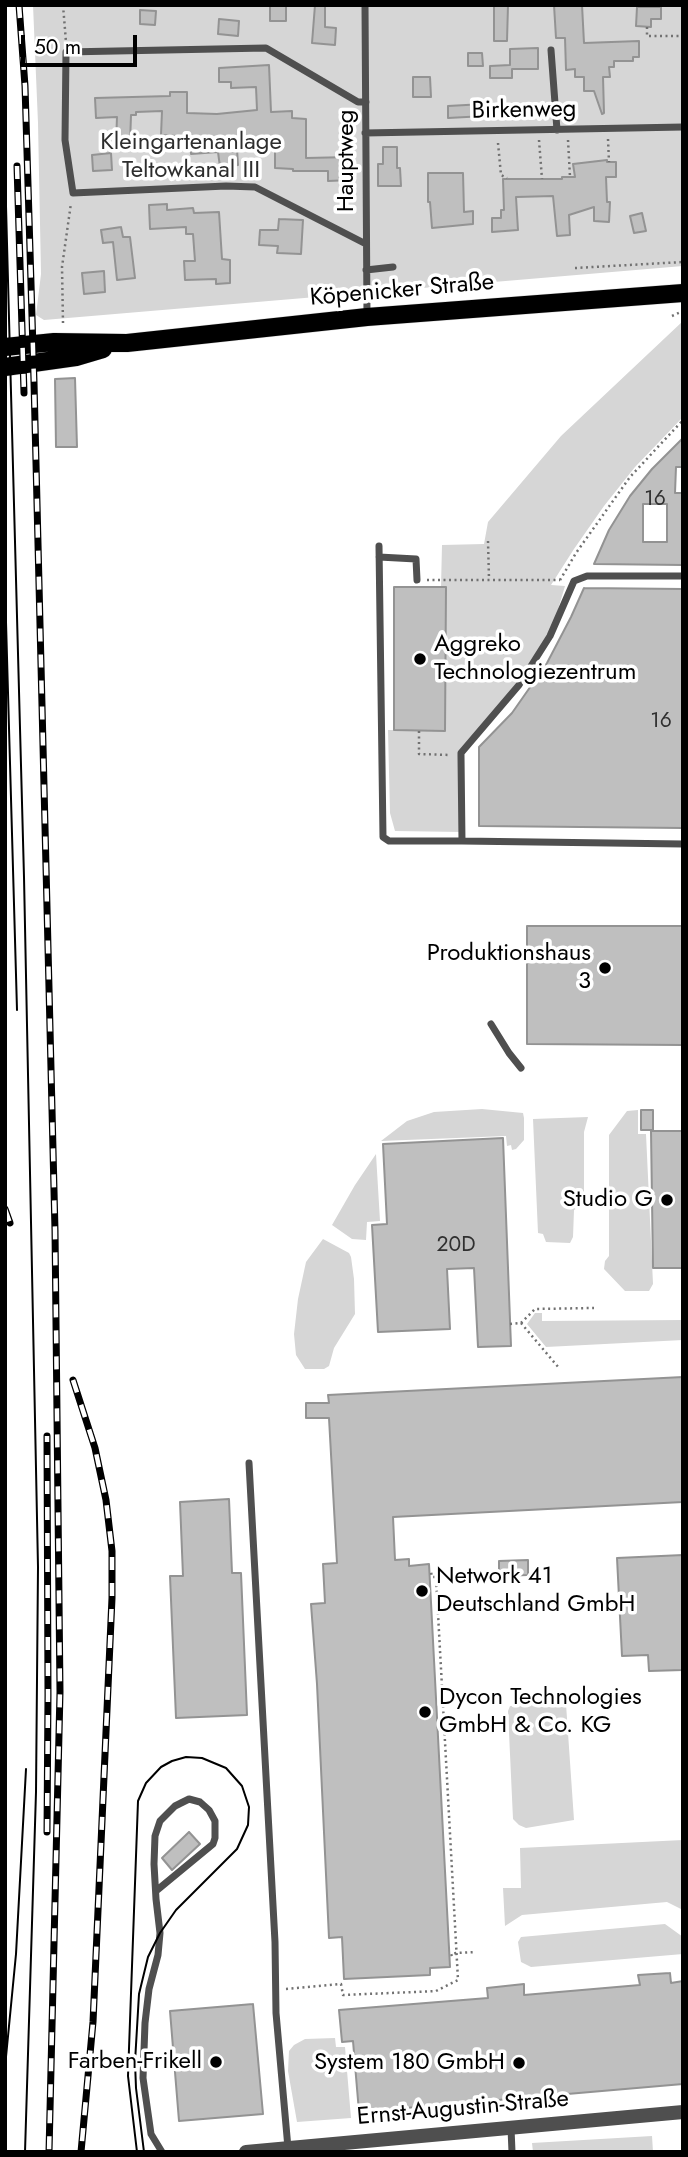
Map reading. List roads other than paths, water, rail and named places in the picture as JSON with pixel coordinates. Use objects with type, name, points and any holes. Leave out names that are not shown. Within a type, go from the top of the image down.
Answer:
[{"type":"main road","name":"Köpenicker Straße","points":[[5,347],[54,342],[127,343],[367,317],[683,293]]},
{"type":"main road","name":"Köpenicker Straße","points":[[5,367],[76,356],[127,343]]},
{"type":"street","name":"Ernst-Augustin-Straße","points":[[246,2152],[372,2146],[510,2128],[683,2112]]},
{"type":"lane","name":"Hauptweg","points":[[365,5],[367,317]]},
{"type":"lane","points":[[366,102],[358,102],[266,48],[66,52],[65,140],[73,193],[256,187],[366,244]]},
{"type":"lane","points":[[551,50],[562,130]]},
{"type":"lane","name":"Birkenweg","points":[[365,133],[683,127]]},
{"type":"lane","points":[[366,270],[393,267]]},
{"type":"lane","points":[[379,546],[383,837],[389,841],[683,844]]},
{"type":"lane","points":[[379,556],[416,559],[416,580]]},
{"type":"lane","points":[[462,841],[461,753],[519,685],[550,636],[574,580],[587,576],[683,576]]},
{"type":"lane","points":[[491,1024],[521,1068]]},
{"type":"lane","points":[[249,1463],[276,1989],[288,2150]]},
{"type":"lane","points":[[156,1891],[213,1844],[215,1821],[209,1810],[200,1802],[189,1800],[175,1806],[160,1821],[155,1836],[156,1891],[160,1933],[158,1955],[147,2000],[144,2078],[151,2134],[162,2152]]},
{"type":"lane","points":[[510,2128],[512,2152]]},
{"type":"tram line","points":[[5,169],[24,877],[38,1567],[36,1792],[25,2152]]},
{"type":"tram line","points":[[5,587],[17,1010]]},
{"type":"tram line","points":[[137,2152],[128,2076],[138,1801],[146,1783],[161,1767],[186,1757],[202,1758],[226,1768],[242,1786],[249,1807],[248,1825],[237,1849],[176,1910],[148,1957],[139,1994],[135,2062],[144,2152]]},
{"type":"tram line","points":[[5,2067],[16,1954],[26,1769]]},
{"type":"railway","points":[[19,5],[25,86],[34,382],[55,1230],[60,1692],[49,2152]]},
{"type":"railway","points":[[17,166],[24,393]]},
{"type":"railway","points":[[5,1209],[10,1223]]},
{"type":"railway","points":[[73,1380],[95,1448],[106,1500],[112,1551],[93,2022],[81,2152]]},
{"type":"railway","points":[[47,1436],[47,1832]]},
{"type":"place","name":"Aggreko Technologiezentrum","points":[[420,659]]},
{"type":"place","name":"Produktionshaus 3","points":[[605,968]]},
{"type":"place","name":"Studio G","points":[[667,1200]]},
{"type":"place","name":"Network 41 Deutschland GmbH","points":[[422,1591]]},
{"type":"place","name":"Dycon Technologies GmbH & Co. KG","points":[[425,1712]]},
{"type":"place","name":"Farben-Frikell","points":[[216,2062]]},
{"type":"place","name":"System 180 GmbH","points":[[519,2063]]},
{"type":"park label","name":"Kleingartenanlage Teltowkanal III","points":[[191,157]]}]
